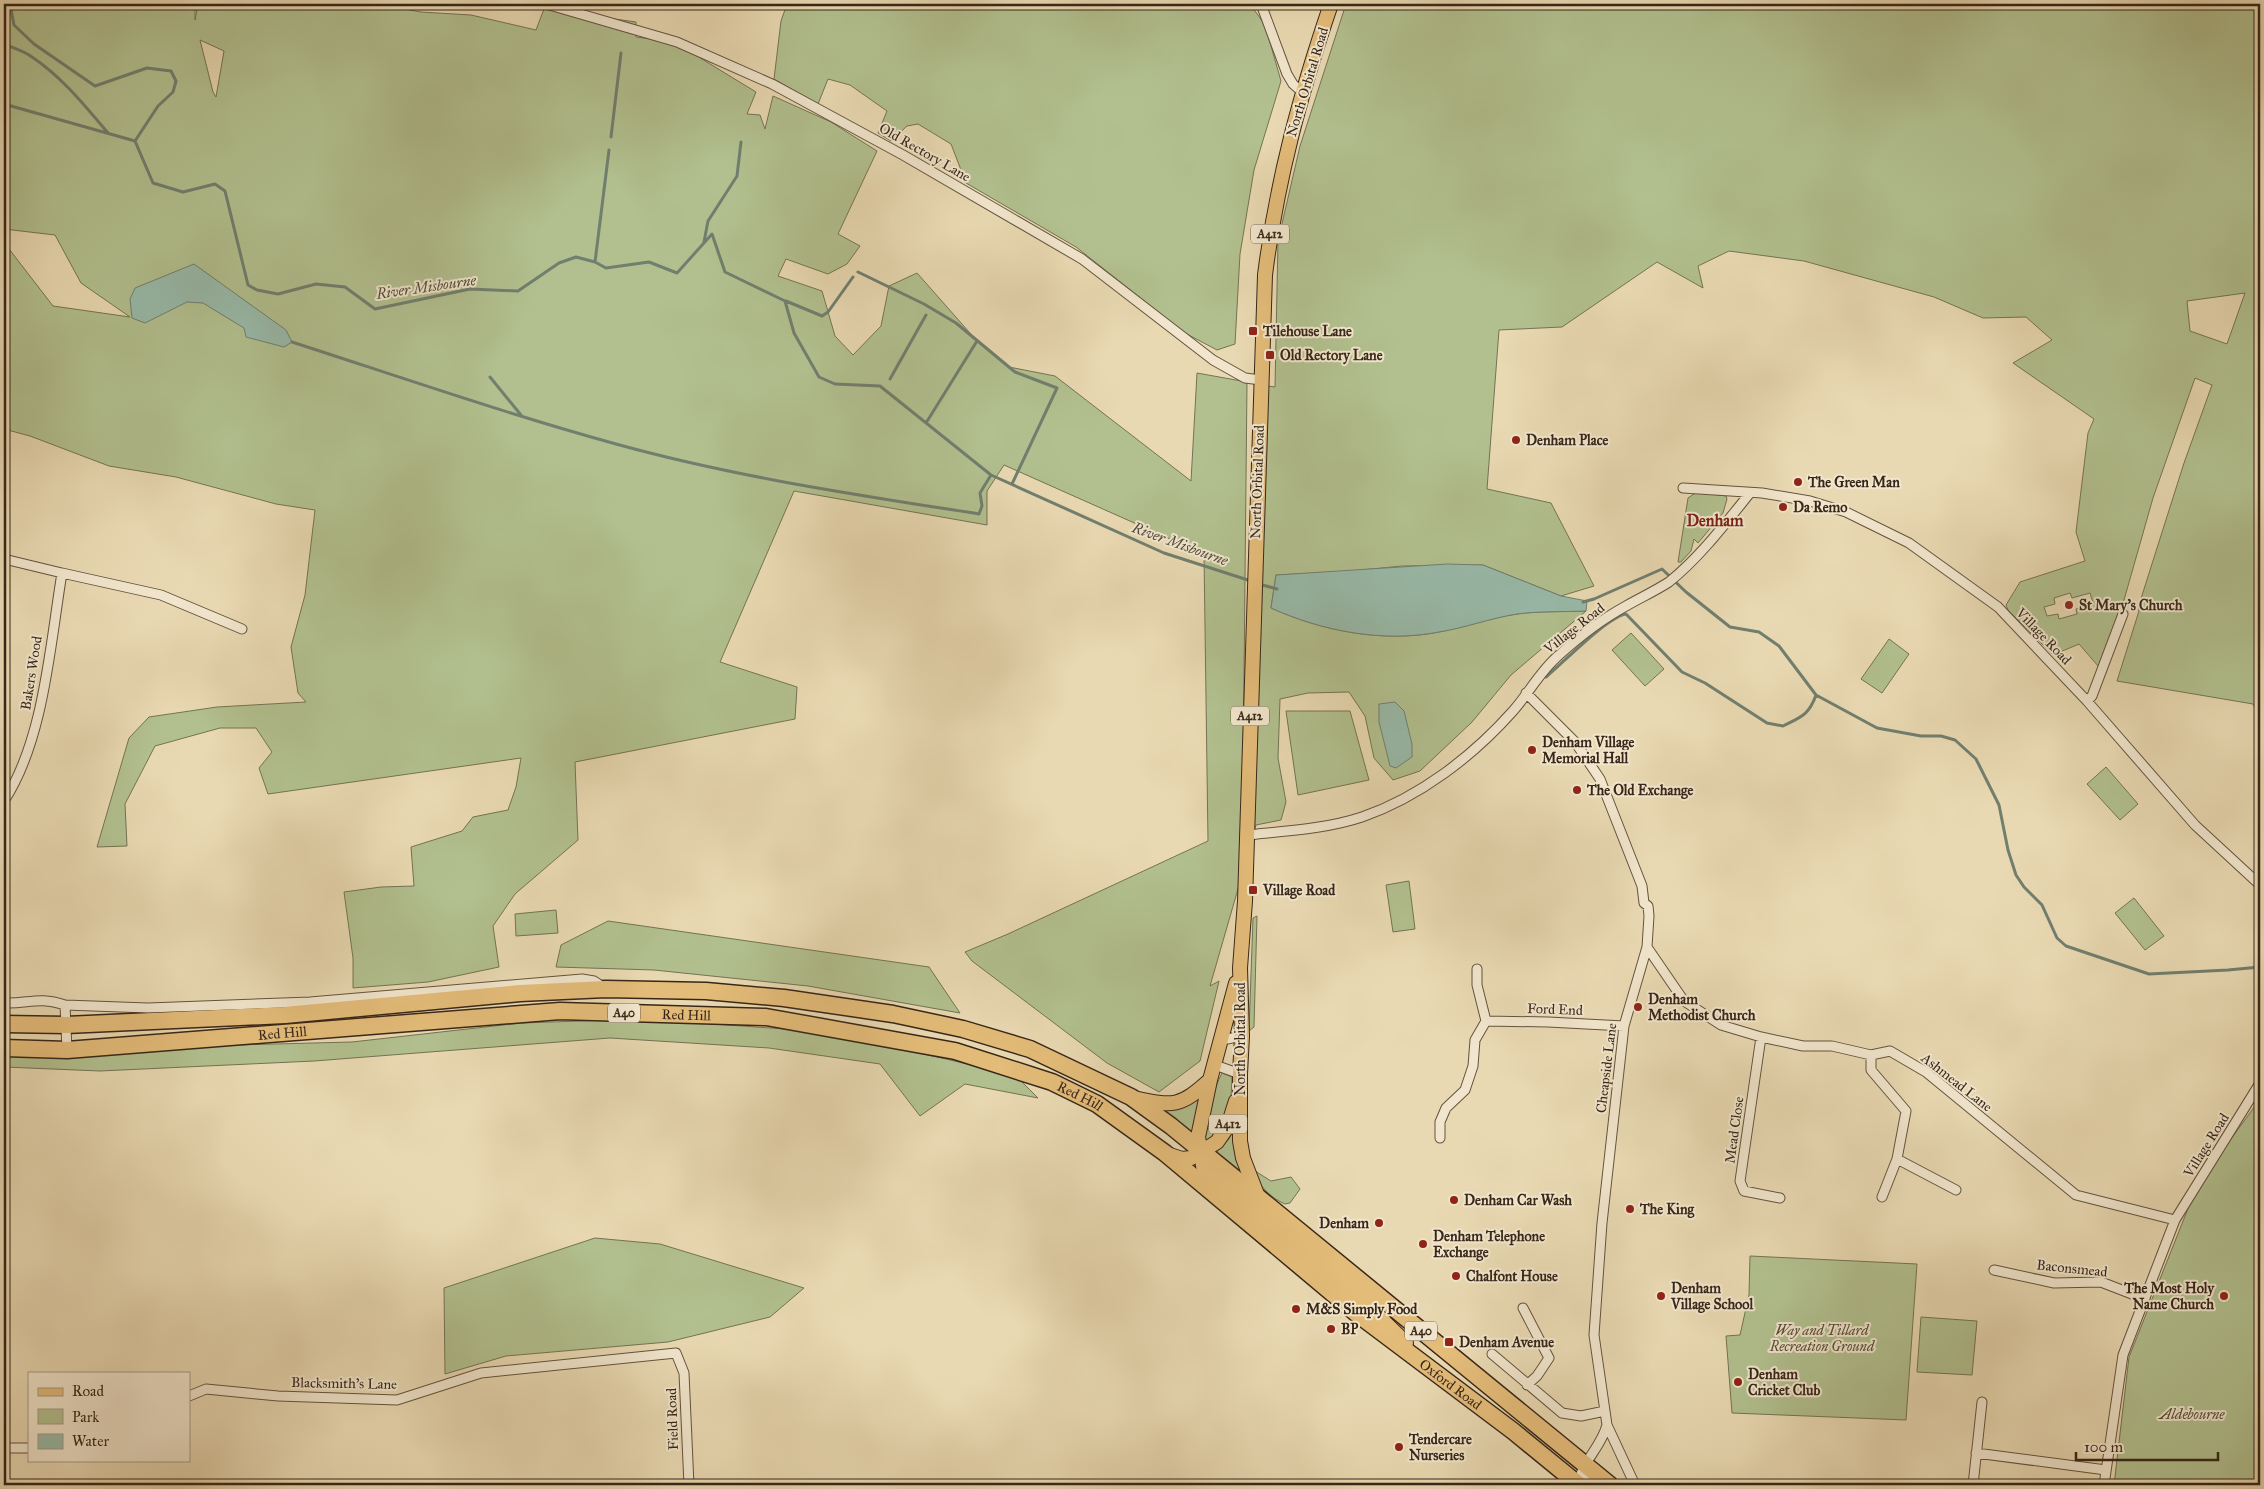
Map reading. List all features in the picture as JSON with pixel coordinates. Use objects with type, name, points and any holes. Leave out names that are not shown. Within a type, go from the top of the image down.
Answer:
[{"type":"highway","name":"Red Hill","points":[[4,1024],[66,1025],[285,1015],[520,994],[606,989],[706,991],[784,998],[893,1014],[963,1029],[1030,1049],[1131,1097],[1171,1126],[1201,1152]]},
{"type":"highway","name":"Red Hill","points":[[4,1048],[67,1050],[560,1011],[766,1017],[956,1051],[1052,1082],[1096,1104],[1165,1153],[1206,1186]]},
{"type":"highway","name":"A40","points":[[1201,1152],[1258,1197]]},
{"type":"highway","name":"Oxford Road","points":[[1206,1186],[1317,1281],[1513,1431],[1579,1485]]},
{"type":"highway","name":"Oxford Road","points":[[1258,1197],[1610,1485]]},
{"type":"main road","name":"North Orbital Road","points":[[1258,1197],[1252,1166],[1240,1141],[1242,1036],[1240,968],[1245,901],[1254,566],[1265,275],[1272,220],[1283,164],[1302,92],[1331,4]]},
{"type":"main road","name":"North Orbital Road","points":[[1240,968],[1210,1080],[1198,1137],[1204,1171],[1365,1303],[1437,1373]]},
{"type":"main road","points":[[1131,1097],[1156,1103],[1170,1103],[1187,1099],[1210,1080]]},
{"type":"main road","name":"A412","points":[[1165,1153],[1182,1158],[1191,1158],[1221,1137],[1232,1115],[1240,1080]]},
{"type":"street","name":"Old Rectory Lane","points":[[546,4],[678,42],[772,84],[903,155],[1082,259],[1213,360],[1245,378],[1261,380]]},
{"type":"street","points":[[1261,4],[1287,74],[1302,92]]},
{"type":"street","name":"Village Road","points":[[1682,488],[1762,493],[1810,501],[1846,512],[1909,543],[1998,607],[2088,702],[2195,825],[2260,885]]},
{"type":"street","name":"Village Road","points":[[1246,835],[1308,829],[1362,817],[1391,805],[1417,791],[1456,764],[1484,740],[1513,710],[1542,672],[1558,655],[1619,610],[1678,575],[1715,536],[1750,493]]},
{"type":"street","points":[[4,560],[162,595],[242,629]]},
{"type":"street","name":"Bakers Wood","points":[[4,801],[12,790],[27,756],[38,717],[62,573]]},
{"type":"street","points":[[2088,702],[2123,614]]},
{"type":"street","name":"Cheapside Lane","points":[[1526,693],[1575,742],[1600,779],[1642,886],[1644,903],[1648,906],[1647,947],[1624,1026],[1602,1223],[1594,1335],[1607,1425],[1635,1485]]},
{"type":"street","name":"Ashmead Lane","points":[[1647,947],[1684,1001],[1721,1024],[1761,1038],[1803,1046],[1832,1046],[1870,1055],[1890,1051],[1926,1072],[2076,1195],[2175,1220]]},
{"type":"street","points":[[1440,1138],[1440,1122],[1446,1108],[1465,1090],[1473,1066],[1476,1040],[1486,1021],[1477,985],[1477,969]]},
{"type":"street","name":"Red Hill","points":[[4,1003],[18,1004],[33,1000],[48,1000],[64,1005],[148,1008],[310,1002],[582,979],[594,981],[606,989]]},
{"type":"street","points":[[64,1005],[67,1050]]},
{"type":"street","name":"Ford End","points":[[1486,1021],[1624,1026]]},
{"type":"street","points":[[1222,1040],[1242,1036]]},
{"type":"street","name":"Mead Close","points":[[1761,1038],[1740,1181],[1744,1191],[1780,1198]]},
{"type":"street","points":[[1870,1055],[1871,1070],[1906,1112],[1897,1159],[1882,1197]]},
{"type":"street","points":[[1215,1064],[1240,1080]]},
{"type":"street","name":"Village Road","points":[[2104,1485],[2123,1355],[2175,1220],[2260,1083]]},
{"type":"street","points":[[1897,1159],[1956,1190]]},
{"type":"street","name":"Baconsmead","points":[[1994,1270],[2054,1283],[2100,1282],[2145,1299]]},
{"type":"street","points":[[1523,1308],[1549,1358],[1537,1376],[1527,1385]]},
{"type":"street","name":"Blacksmith's Lane","points":[[190,1396],[206,1389],[278,1396],[397,1400],[481,1372],[676,1353]]},
{"type":"street","name":"Field Road","points":[[676,1353],[684,1373],[688,1485]]},
{"type":"street","points":[[1492,1354],[1562,1414],[1581,1416],[1605,1411]]},
{"type":"street","points":[[1973,1485],[1982,1402]]},
{"type":"street","points":[[1590,1485],[1581,1474],[1585,1464],[1604,1438],[1607,1425]]},
{"type":"street","points":[[4,1448],[28,1448]]},
{"type":"street","points":[[1976,1453],[2106,1470]]},
{"type":"green space","points":[[4,4],[195,4],[195,20],[198,4],[377,4],[421,12],[471,15],[536,30],[544,9],[636,22],[636,37],[674,42],[756,92],[747,114],[760,115],[765,129],[773,96],[831,122],[877,151],[838,234],[860,246],[847,264],[828,274],[786,259],[778,276],[822,291],[835,336],[853,355],[881,326],[889,286],[917,273],[977,341],[1009,367],[1055,376],[1191,481],[1197,373],[1247,382],[1242,875],[1210,986],[1219,981],[1200,1061],[1159,1092],[1107,1063],[972,961],[965,952],[1208,841],[1204,554],[1004,465],[987,491],[987,525],[794,491],[720,662],[797,687],[795,719],[575,762],[578,840],[515,894],[493,926],[499,967],[428,982],[353,988],[353,958],[344,892],[381,887],[414,886],[411,847],[462,831],[473,817],[508,810],[516,787],[521,758],[268,794],[259,768],[272,752],[256,728],[220,728],[155,746],[125,804],[127,846],[97,847],[129,738],[149,717],[217,707],[306,702],[298,693],[291,647],[305,595],[315,510],[276,504],[176,477],[109,466],[30,436],[4,429],[4,245],[6,245],[53,306],[130,317],[81,283],[55,235],[4,229]],"holes":[[[200,40],[224,51],[216,97],[213,92]]]},
{"type":"green space","points":[[787,4],[1250,4],[1265,25],[1281,81],[1254,170],[1240,254],[1235,344],[1217,350],[1185,333],[1076,247],[966,183],[951,144],[918,124],[907,126],[891,141],[878,133],[887,111],[850,85],[828,79],[818,104],[774,79],[781,21]]},
{"type":"green space","points":[[1346,4],[2260,4],[2260,718],[2253,704],[2117,681],[2184,463],[2212,385],[2195,378],[2153,498],[2124,600],[2099,667],[2079,644],[2053,655],[2008,610],[2006,605],[2020,582],[2085,561],[2076,532],[2088,433],[2094,419],[2013,363],[2052,340],[2026,317],[1983,318],[1934,297],[1804,261],[1729,251],[1698,266],[1703,288],[1657,262],[1562,327],[1499,330],[1487,489],[1551,503],[1594,586],[1561,596],[1483,565],[1402,566],[1341,572],[1276,575],[1271,608],[1311,623],[1353,633],[1396,636],[1418,635],[1517,614],[1586,611],[1511,675],[1472,722],[1420,771],[1393,780],[1374,758],[1365,716],[1349,692],[1308,693],[1280,699],[1278,758],[1286,802],[1281,820],[1256,825],[1250,844],[1261,385],[1275,387],[1278,241],[1300,146]],"holes":[[[2245,293],[2227,344],[2190,331],[2187,301]],[[2070,593],[2072,598],[2090,593],[2093,603],[2076,609],[2077,614],[2059,619],[2058,614],[2047,616],[2044,607],[2055,604],[2054,598]]]},
{"type":"green space","points":[[1697,492],[1726,496],[1727,499],[1723,513],[1698,543],[1694,539],[1691,551],[1681,562],[1678,562],[1688,498]]},
{"type":"green space","points":[[1631,633],[1664,669],[1645,686],[1612,650]]},
{"type":"green space","points":[[1889,639],[1909,654],[1882,693],[1861,679]]},
{"type":"green space","points":[[1286,711],[1350,711],[1369,780],[1298,795]]},
{"type":"green space","points":[[2106,767],[2138,804],[2120,820],[2087,784]]},
{"type":"green space","points":[[1409,881],[1415,929],[1393,932],[1386,885]]},
{"type":"green space","points":[[2134,898],[2164,936],[2145,950],[2115,913]]},
{"type":"green space","points":[[556,910],[558,933],[516,936],[515,914]]},
{"type":"green space","points":[[1257,916],[1254,1027],[1249,1031],[1253,918]]},
{"type":"green space","points":[[608,921],[929,967],[960,1013],[808,986],[654,970],[556,967],[561,945]]},
{"type":"green space","points":[[640,1019],[800,1030],[924,1054],[1015,1075],[1038,1098],[965,1084],[920,1116],[880,1064],[769,1048],[610,1038],[314,1061],[100,1071],[4,1067],[4,1051],[352,1042],[521,1023]]},
{"type":"green space","points":[[1222,1073],[1232,1077],[1231,1098],[1222,1126],[1205,1145],[1210,1108]]},
{"type":"green space","points":[[1203,1091],[1191,1135],[1155,1107]]},
{"type":"green space","name":"Aldebourne","points":[[2260,1099],[2260,1485],[2114,1485],[2129,1357],[2197,1186]]},
{"type":"green space","points":[[1236,1125],[1236,1158],[1242,1177],[1214,1155],[1229,1139]]},
{"type":"green space","points":[[1255,1171],[1271,1181],[1291,1177],[1300,1189],[1290,1203],[1285,1204],[1266,1191],[1259,1182]]},
{"type":"green space","points":[[595,1238],[660,1244],[804,1288],[770,1317],[668,1342],[506,1356],[445,1374],[444,1288]]},
{"type":"green space","name":"Way and Tillard Recreation Ground","points":[[1750,1256],[1917,1264],[1906,1420],[1732,1413],[1726,1336],[1740,1335],[1749,1295]]},
{"type":"green space","points":[[1921,1317],[1977,1321],[1972,1375],[1917,1372]]},
{"type":"water","points":[[194,264],[286,330],[292,342],[284,347],[246,337],[244,328],[203,303],[187,302],[145,323],[132,318],[130,299],[135,288]]},
{"type":"water","points":[[1447,564],[1483,565],[1561,596],[1587,601],[1586,611],[1517,614],[1449,630],[1396,636],[1353,633],[1332,629],[1271,608],[1276,575]]},
{"type":"water","points":[[1395,702],[1404,711],[1412,744],[1412,757],[1396,768],[1390,766],[1379,722],[1379,704]]},
{"type":"waterway","name":"River Misbourne","points":[[10,4],[14,25],[34,44],[95,86],[147,68],[171,71],[176,81],[173,92],[158,106],[135,141]]},
{"type":"waterway","points":[[4,44],[22,51],[43,65],[73,92],[108,133]]},
{"type":"waterway","points":[[611,137],[621,53]]},
{"type":"waterway","name":"River Misbourne","points":[[4,104],[135,141],[153,183],[183,192],[215,184],[225,191],[248,285],[257,290],[278,294],[316,284],[345,287],[375,309],[470,289],[518,291],[559,263],[576,257],[595,262],[606,268],[649,262],[677,273],[712,234],[725,272],[785,301],[794,333],[819,377],[835,384],[880,386],[991,475],[1164,553],[1251,581]]},
{"type":"waterway","points":[[704,242],[708,221],[737,176],[741,142]]},
{"type":"waterway","points":[[595,262],[609,150]]},
{"type":"waterway","points":[[858,272],[924,304],[956,323],[1015,372],[1057,388],[1012,484]]},
{"type":"waterway","points":[[786,301],[822,316],[828,312],[853,277]]},
{"type":"waterway","points":[[890,379],[926,315]]},
{"type":"waterway","points":[[926,423],[977,341]]},
{"type":"waterway","points":[[292,342],[454,395],[616,444],[751,476],[979,514],[982,506],[980,493],[991,475]]},
{"type":"waterway","points":[[490,377],[521,415]]},
{"type":"waterway","name":"River Misbourne","points":[[1583,602],[1662,569],[1686,592],[1730,627],[1759,632],[1779,646],[1816,695],[1877,728],[1921,736],[1941,736],[1955,740],[1976,759],[1999,805],[2008,850],[2016,875],[2024,887],[2042,905],[2057,938],[2066,946],[2149,974],[2260,967]]},
{"type":"waterway","name":"River Misbourne","points":[[1259,584],[1277,589]]},
{"type":"waterway","points":[[1546,677],[1585,641],[1608,623],[1626,614],[1682,672],[1705,683],[1767,723],[1783,726],[1800,718],[1810,707],[1816,695]]},
{"type":"place","name":"Tilehouse Lane","points":[[1253,331]]},
{"type":"place","name":"Old Rectory Lane","points":[[1270,355]]},
{"type":"place","name":"Denham Place","points":[[1516,440]]},
{"type":"place","name":"The Green Man","points":[[1798,482]]},
{"type":"place","name":"Da Remo","points":[[1783,507]]},
{"type":"place","name":"St Mary's Church","points":[[2069,605]]},
{"type":"place","name":"Denham Village Memorial Hall","points":[[1532,750]]},
{"type":"place","name":"The Old Exchange","points":[[1577,790]]},
{"type":"place","name":"Village Road","points":[[1253,890]]},
{"type":"place","name":"Denham Methodist Church","points":[[1638,1007]]},
{"type":"place","name":"Denham Car Wash","points":[[1454,1200]]},
{"type":"place","name":"The King","points":[[1630,1209]]},
{"type":"place","name":"Denham","points":[[1379,1223]]},
{"type":"place","name":"Denham Telephone Exchange","points":[[1423,1244]]},
{"type":"place","name":"Chalfont House","points":[[1456,1276]]},
{"type":"place","name":"Denham Village School","points":[[1661,1296]]},
{"type":"place","name":"The Most Holy Name Church","points":[[2224,1296]]},
{"type":"place","name":"M&S Simply Food","points":[[1296,1309]]},
{"type":"place","name":"BP","points":[[1331,1329]]},
{"type":"place","name":"Denham Avenue","points":[[1449,1342]]},
{"type":"place","name":"Denham Cricket Club","points":[[1738,1382]]},
{"type":"place","name":"Tendercare Nurseries","points":[[1399,1447]]},
{"type":"district","name":"Denham","points":[[1715,520]]}]
